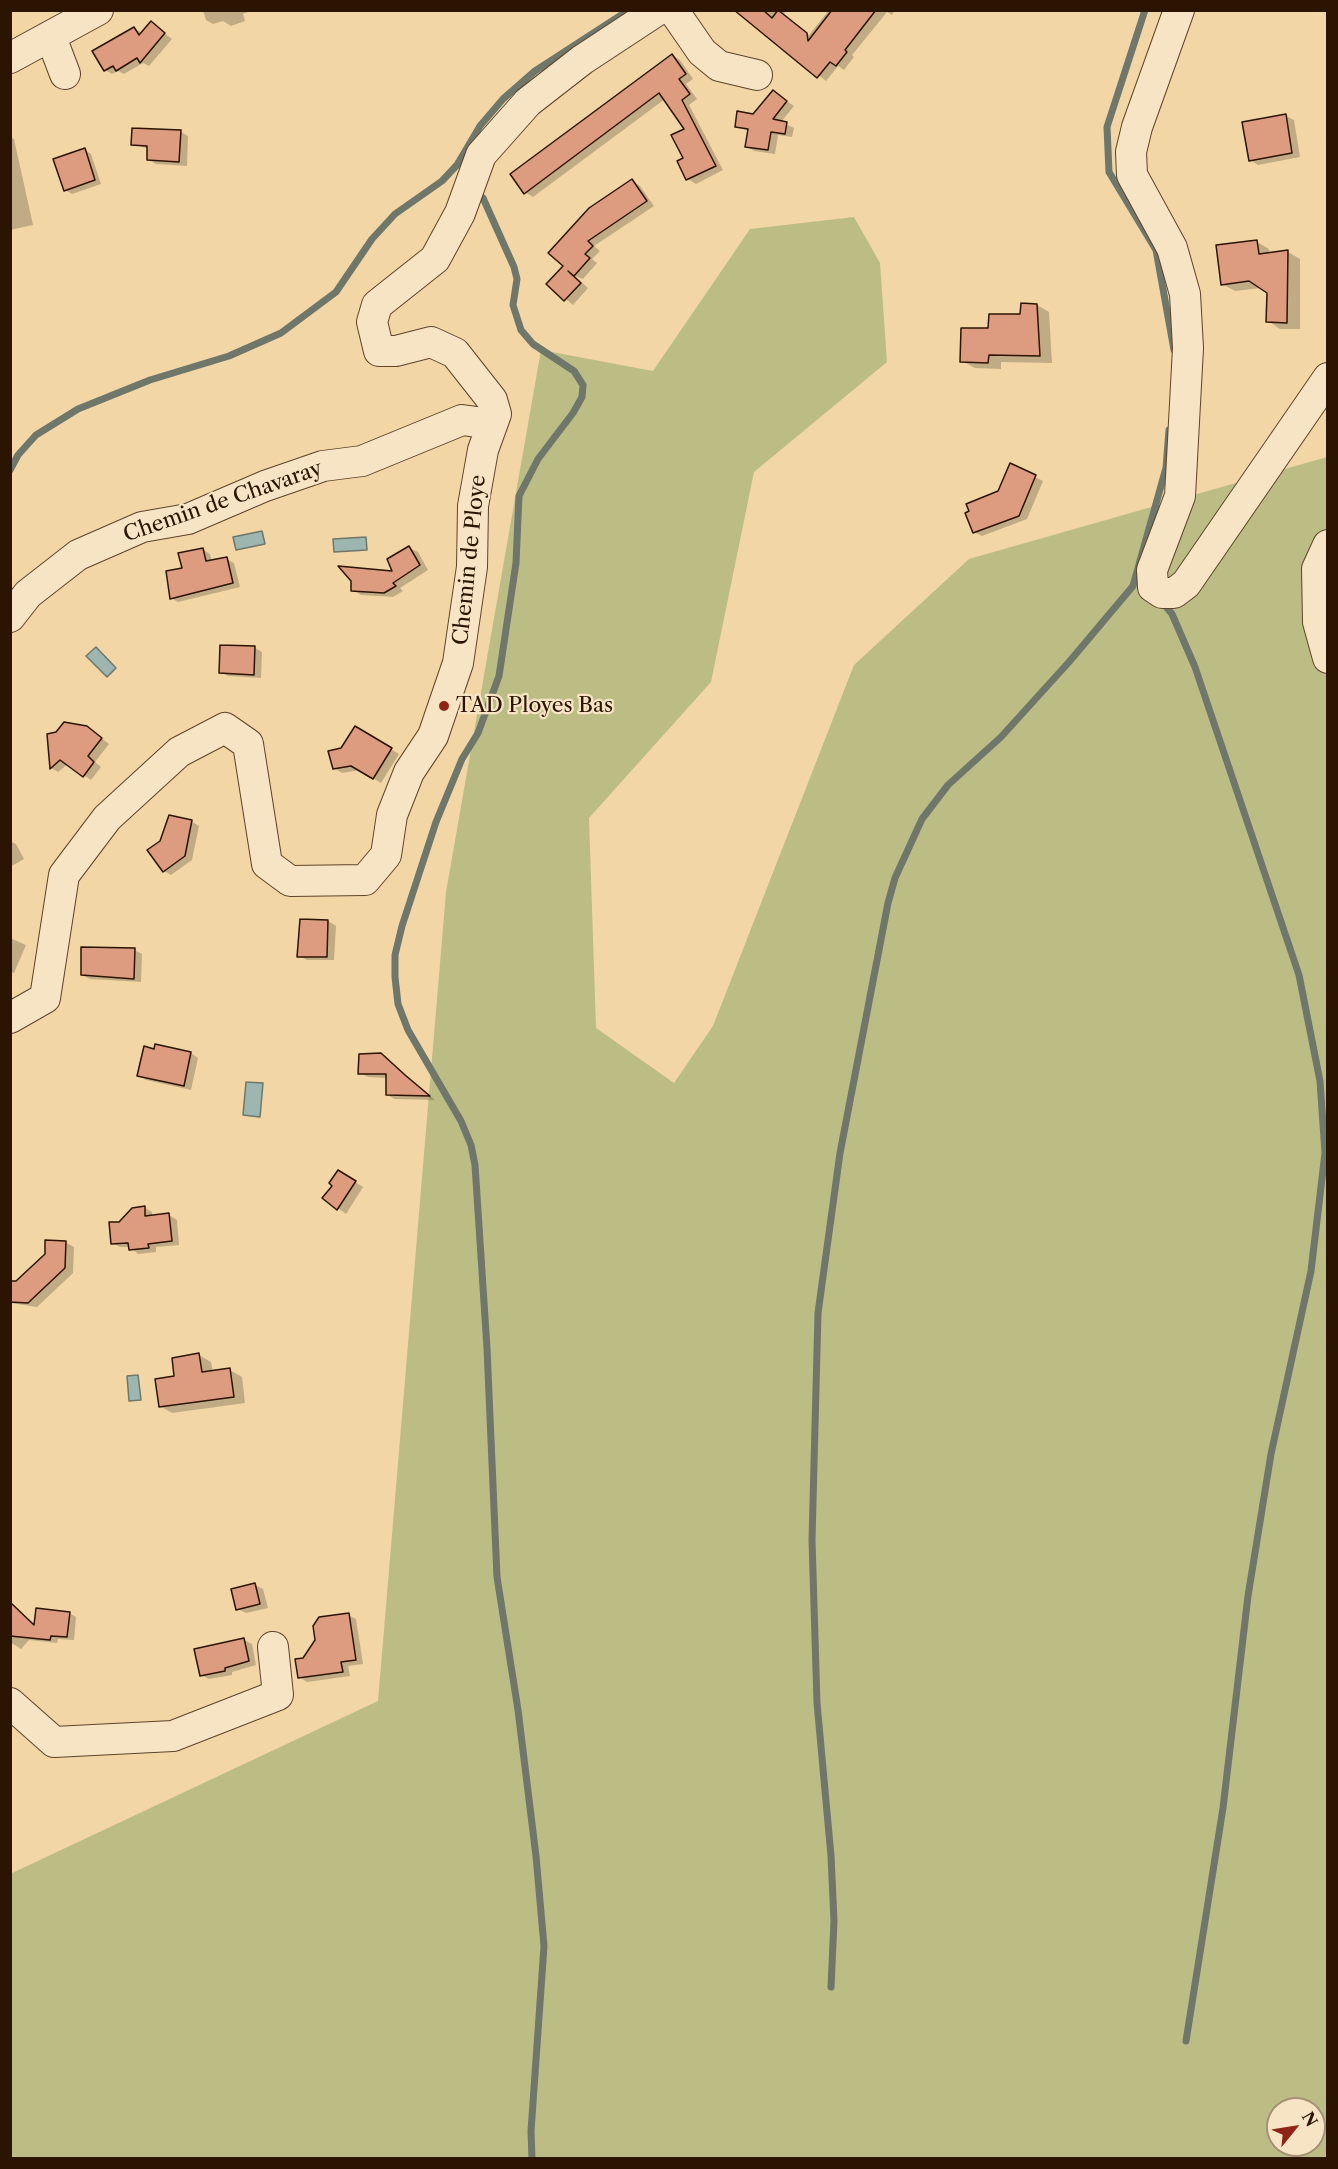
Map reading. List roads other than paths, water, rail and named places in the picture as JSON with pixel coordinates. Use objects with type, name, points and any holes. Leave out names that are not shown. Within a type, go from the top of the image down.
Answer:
[{"type":"street","points":[[10,58],[98,10]]},
{"type":"street","name":"Chemin de Ploye","points":[[10,1018],[45,998],[64,875],[71,865],[107,818],[179,752],[225,728],[248,744],[267,864],[290,881],[365,880],[386,855],[392,815],[409,772],[433,736],[458,663],[472,567],[473,506],[483,450],[496,414],[492,400],[455,353],[431,342],[396,351],[380,351],[372,322],[377,305],[435,259],[460,213],[481,155],[528,102],[582,60],[658,10]]},
{"type":"street","points":[[673,10],[702,52],[719,66],[757,75]]},
{"type":"street","points":[[1179,10],[1137,127],[1131,152],[1132,175],[1172,248],[1185,294],[1188,348],[1180,496],[1152,570],[1153,587],[1162,593],[1174,593],[1186,584],[1328,378]]},
{"type":"street","points":[[51,37],[65,74]]},
{"type":"street","name":"Chemin de Chavaray","points":[[10,617],[28,594],[78,555],[142,527],[188,519],[265,486],[323,466],[362,461],[462,420],[492,423]]},
{"type":"street","points":[[1328,545],[1317,569],[1318,621],[1328,658]]},
{"type":"street","points":[[10,1703],[54,1742],[173,1736],[278,1695],[273,1647]]},
{"type":"water","points":[[262,531],[265,544],[236,550],[233,537]]},
{"type":"water","points":[[366,537],[367,550],[334,552],[333,539]]},
{"type":"water","points":[[96,647],[116,668],[107,677],[86,656]]},
{"type":"water","points":[[246,1082],[263,1083],[260,1117],[243,1115]]},
{"type":"water","points":[[138,1375],[141,1400],[129,1401],[127,1376]]},
{"type":"waterway","points":[[10,470],[18,455],[36,435],[78,409],[150,380],[229,356],[281,333],[336,292],[372,239],[395,214],[442,181],[457,165],[480,126],[503,99],[535,71],[629,10]]},
{"type":"waterway","points":[[1145,10],[1107,127],[1109,172],[1156,250],[1174,350]]},
{"type":"waterway","points":[[483,198],[514,267],[517,279],[513,305],[521,330],[533,344],[574,371],[583,385],[582,397],[573,413],[538,459],[519,496],[516,563],[499,676],[478,733],[462,759],[436,822],[402,926],[395,955],[395,977],[398,1004],[408,1030],[461,1121],[471,1145],[475,1165],[487,1348],[497,1577],[518,1710],[536,1856],[544,1946],[531,2131],[532,2158]]},
{"type":"waterway","points":[[831,1987],[834,1921],[831,1856],[817,1703],[812,1540],[818,1313],[840,1153],[888,903],[895,878],[922,819],[948,785],[1001,737],[1069,662],[1133,586],[1166,468],[1169,430]]},
{"type":"waterway","points":[[1163,603],[1172,614],[1195,667],[1299,975],[1320,1081],[1325,1153],[1311,1271],[1271,1454],[1248,1596],[1223,1808],[1186,2041]]},
{"type":"place","name":"TAD Ployes Bas","points":[[444,706]]}]
